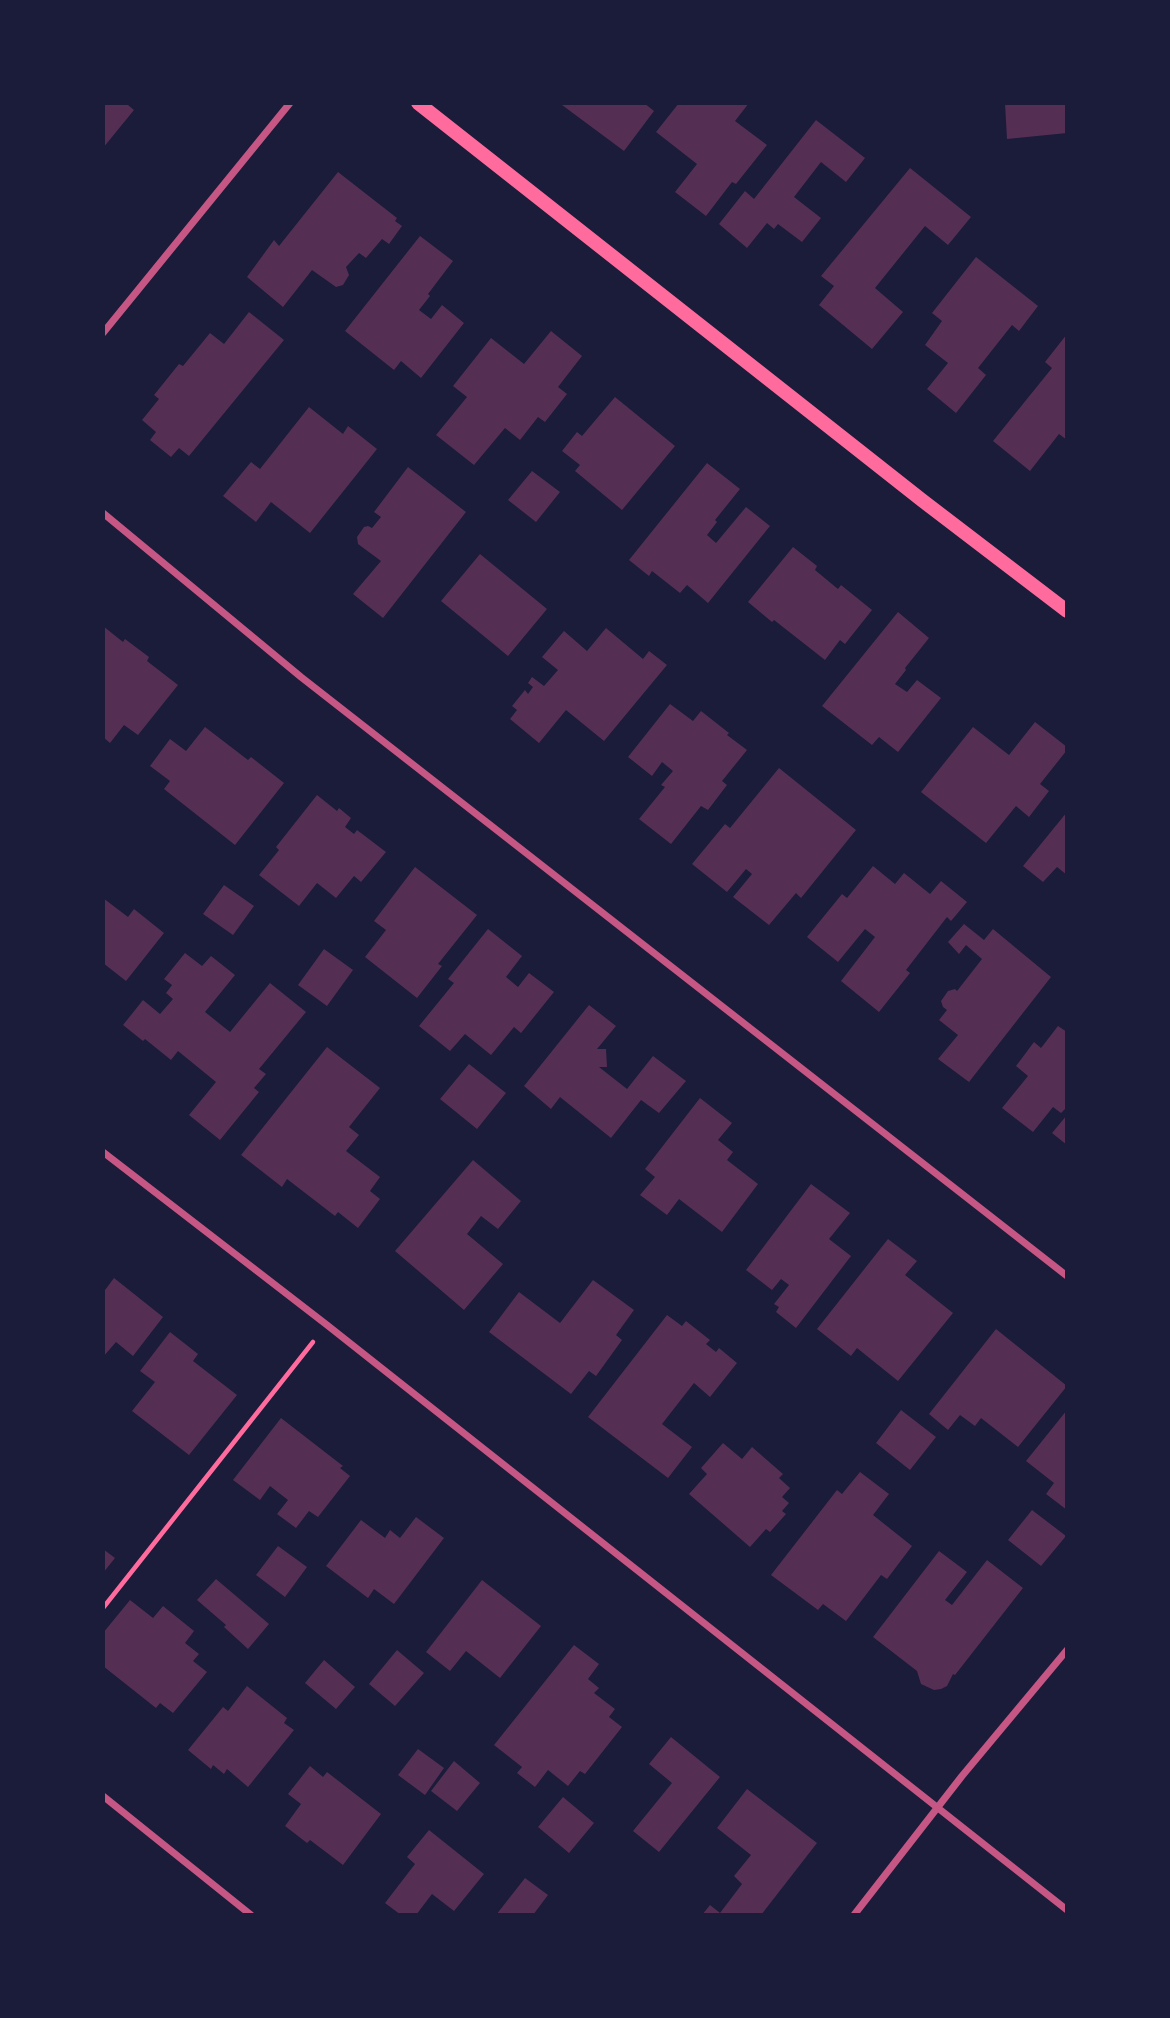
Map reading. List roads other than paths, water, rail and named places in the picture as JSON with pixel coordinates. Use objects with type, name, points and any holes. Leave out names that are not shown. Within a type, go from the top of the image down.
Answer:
[{"type":"main road","points":[[418,103],[923,501],[1067,611]]},
{"type":"street","points":[[103,333],[289,103]]},
{"type":"street","points":[[103,513],[302,677],[1067,1276]]},
{"type":"street","points":[[103,1152],[327,1325],[1067,1910]]},
{"type":"street","points":[[853,1915],[1067,1650]]},
{"type":"street","points":[[103,1796],[251,1915]]}]
